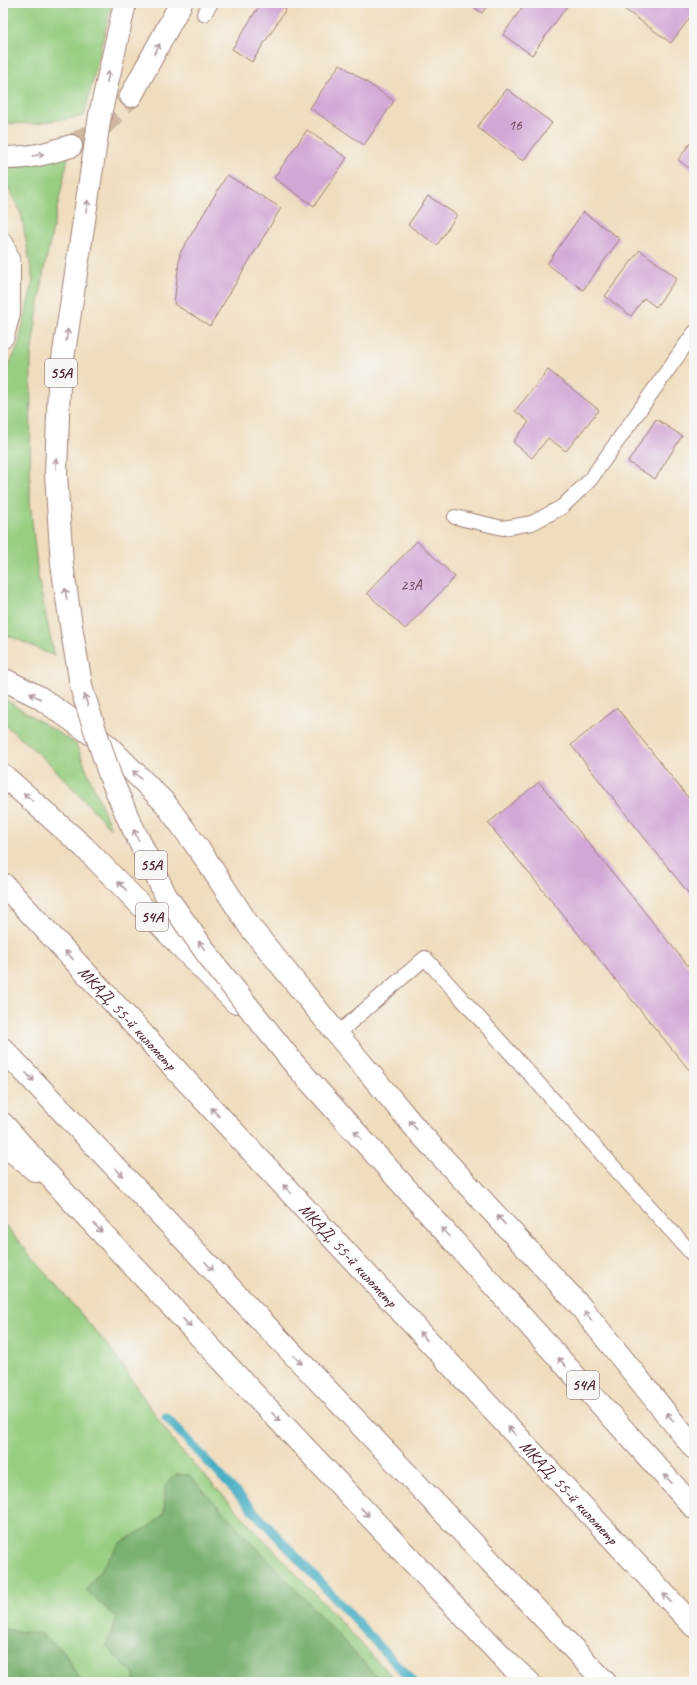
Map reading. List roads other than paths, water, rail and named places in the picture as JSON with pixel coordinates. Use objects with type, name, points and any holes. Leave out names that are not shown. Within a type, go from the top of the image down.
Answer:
[{"type":"main road","name":"55А","points":[[125,3],[100,115],[59,385],[56,474],[62,564],[72,632],[82,690],[110,776],[128,818],[166,896],[215,965],[295,1065]]},
{"type":"main road","points":[[131,96],[181,3]]},
{"type":"main road","points":[[3,158],[18,158],[45,154],[71,146]]},
{"type":"main road","points":[[3,245],[9,262],[9,313],[3,336]]},
{"type":"main road","points":[[3,679],[39,697],[107,745],[165,803],[203,855],[250,927],[337,1034],[417,1130],[580,1306],[694,1448]]},
{"type":"main road","name":"54А","points":[[3,775],[84,847],[295,1065],[694,1508]]},
{"type":"main road","name":"МКАД, 55-й километр","points":[[3,884],[694,1626]]},
{"type":"main road","points":[[3,1049],[604,1682]]},
{"type":"main road","points":[[3,1124],[71,1200],[509,1664],[529,1682]]},
{"type":"main road","points":[[3,1144],[71,1200]]},
{"type":"lane","points":[[455,517],[503,528],[532,523],[562,507],[590,480],[694,333]]},
{"type":"lane","points":[[337,1034],[425,958],[694,1256]]},
{"type":"waterway","points":[[166,1417],[413,1682]]},
{"type":"tunnel","points":[[71,146],[98,130],[131,96]]}]
